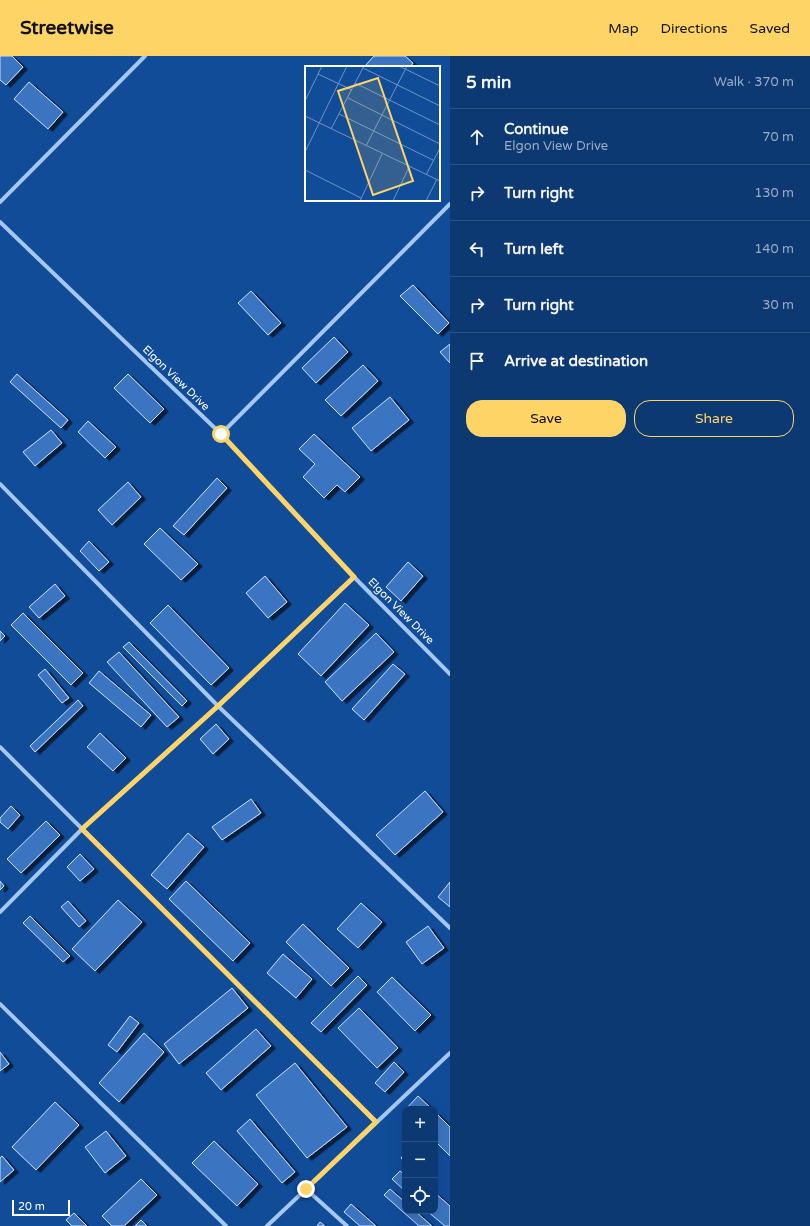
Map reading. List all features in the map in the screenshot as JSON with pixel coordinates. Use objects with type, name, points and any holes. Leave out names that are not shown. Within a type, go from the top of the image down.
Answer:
[{"type":"street","points":[[0,202],[145,56]]},
{"type":"street","points":[[221,434],[450,204]]},
{"type":"street","name":"Elgon View Drive","points":[[0,222],[221,434],[354,577],[450,674]]},
{"type":"street","points":[[0,484],[218,706],[450,928]]},
{"type":"street","points":[[0,912],[82,829],[218,706],[354,577]]},
{"type":"street","points":[[0,747],[376,1122]]},
{"type":"street","points":[[0,1004],[226,1226]]},
{"type":"street","points":[[267,1226],[450,1052]]},
{"type":"street","points":[[306,1189],[347,1226]]},
{"type":"building","points":[[0,56],[12,56],[23,67],[6,85],[0,80]]},
{"type":"building","points":[[374,56],[405,56],[413,63],[411,66],[365,66]]},
{"type":"building","points":[[29,82],[63,112],[48,129],[14,99]]},
{"type":"building","points":[[413,285],[449,323],[438,334],[400,296]]},
{"type":"building","points":[[251,291],[281,323],[268,335],[238,303]]},
{"type":"building","points":[[334,337],[348,352],[316,383],[302,368]]},
{"type":"building","points":[[450,344],[450,363],[440,352]]},
{"type":"building","points":[[363,365],[378,381],[341,416],[325,400]]},
{"type":"building","points":[[17,374],[68,420],[61,428],[10,382]]},
{"type":"building","points":[[128,374],[164,409],[150,423],[114,388]]},
{"type":"building","points":[[390,397],[409,420],[371,451],[352,428]]},
{"type":"building","points":[[88,421],[116,447],[105,458],[78,432]]},
{"type":"building","points":[[51,430],[62,443],[35,466],[23,452]]},
{"type":"building","points":[[314,434],[360,477],[345,492],[337,485],[324,498],[303,477],[315,464],[299,449]]},
{"type":"building","points":[[217,478],[227,488],[184,535],[173,526]]},
{"type":"building","points":[[128,482],[141,497],[112,525],[98,510]]},
{"type":"building","points":[[160,528],[198,564],[181,580],[144,544]]},
{"type":"building","points":[[89,541],[109,562],[99,571],[80,551]]},
{"type":"building","points":[[408,562],[423,576],[401,601],[386,587]]},
{"type":"building","points":[[265,576],[287,602],[268,618],[246,593]]},
{"type":"building","points":[[55,584],[65,596],[39,618],[29,607]]},
{"type":"building","points":[[345,603],[369,625],[321,676],[298,654]]},
{"type":"building","points":[[168,605],[229,668],[211,685],[150,623]]},
{"type":"building","points":[[23,613],[83,673],[71,685],[11,625]]},
{"type":"building","points":[[0,631],[5,636],[0,641]]},
{"type":"building","points":[[376,633],[394,652],[342,701],[325,682]]},
{"type":"building","points":[[129,642],[187,701],[182,706],[123,647]]},
{"type":"building","points":[[119,652],[179,717],[167,727],[107,662]]},
{"type":"building","points":[[393,664],[405,674],[364,720],[352,709]]},
{"type":"building","points":[[45,669],[69,698],[62,703],[38,675]]},
{"type":"building","points":[[99,671],[151,715],[141,727],[89,683]]},
{"type":"building","points":[[78,700],[83,706],[35,752],[30,746]]},
{"type":"building","points":[[216,724],[229,739],[213,754],[200,739]]},
{"type":"building","points":[[100,733],[126,758],[113,771],[87,747]]},
{"type":"building","points":[[425,791],[443,812],[395,855],[376,835]]},
{"type":"building","points":[[251,799],[261,813],[222,840],[212,827]]},
{"type":"building","points":[[11,806],[20,815],[8,829],[0,822],[0,818]]},
{"type":"building","points":[[46,821],[60,835],[21,873],[7,859]]},
{"type":"building","points":[[188,833],[204,847],[167,889],[151,875]]},
{"type":"building","points":[[80,854],[94,869],[80,881],[67,867]]},
{"type":"building","points":[[0,881],[4,886],[0,890]]},
{"type":"building","points":[[186,881],[250,943],[233,961],[169,899]]},
{"type":"building","points":[[450,882],[450,907],[438,897]]},
{"type":"building","points":[[118,900],[142,922],[95,971],[72,949]]},
{"type":"building","points":[[68,901],[86,921],[79,927],[61,907]]},
{"type":"building","points":[[361,903],[382,922],[358,948],[337,929]]},
{"type":"building","points":[[30,916],[70,956],[63,962],[23,923]]},
{"type":"building","points":[[303,924],[349,968],[331,986],[286,942]]},
{"type":"building","points":[[428,926],[444,948],[422,964],[406,942]]},
{"type":"building","points":[[283,954],[312,979],[296,998],[267,973]]},
{"type":"building","points":[[358,976],[367,985],[321,1032],[311,1023]]},
{"type":"building","points":[[392,977],[431,1015],[415,1031],[377,992]]},
{"type":"building","points":[[232,988],[248,1008],[179,1064],[164,1044]]},
{"type":"building","points":[[359,1008],[398,1048],[377,1068],[338,1028]]},
{"type":"building","points":[[130,1016],[139,1023],[117,1052],[108,1045]]},
{"type":"building","points":[[256,1029],[271,1046],[221,1090],[206,1073]]},
{"type":"building","points":[[144,1033],[164,1052],[119,1102],[99,1083]]},
{"type":"building","points":[[0,1052],[9,1064],[0,1071]]},
{"type":"building","points":[[394,1062],[404,1072],[385,1092],[375,1083]]},
{"type":"building","points":[[295,1063],[347,1127],[307,1158],[256,1095]]},
{"type":"building","points":[[418,1096],[429,1106],[409,1106]]},
{"type":"building","points":[[55,1102],[79,1125],[36,1170],[12,1147]]},
{"type":"building","points":[[438,1115],[450,1127],[450,1156],[438,1144]]},
{"type":"building","points":[[250,1119],[295,1172],[282,1183],[237,1131]]},
{"type":"building","points":[[106,1131],[126,1156],[105,1173],[85,1147]]},
{"type":"building","points":[[214,1141],[258,1184],[237,1206],[192,1163]]},
{"type":"building","points":[[2,1156],[14,1170],[0,1182],[0,1158]]},
{"type":"building","points":[[400,1171],[402,1173],[402,1188],[392,1179]]},
{"type":"building","points":[[141,1179],[157,1195],[124,1226],[112,1226],[102,1216]]},
{"type":"building","points":[[390,1189],[402,1199],[402,1211],[384,1195]]},
{"type":"building","points":[[438,1196],[450,1206],[450,1226],[445,1226],[431,1214],[438,1214]]},
{"type":"building","points":[[351,1204],[376,1226],[360,1226],[344,1212]]},
{"type":"building","points":[[74,1213],[87,1226],[72,1226],[66,1220]]},
{"type":"building","points":[[405,1214],[418,1214],[432,1226],[419,1226]]},
{"type":"building","points":[[141,1220],[147,1226],[135,1226]]},
{"type":"building","points":[[320,1222],[325,1226],[317,1226]]},
{"type":"route","points":[[221,434],[354,577],[218,706],[82,829],[376,1122],[306,1189]]}]
